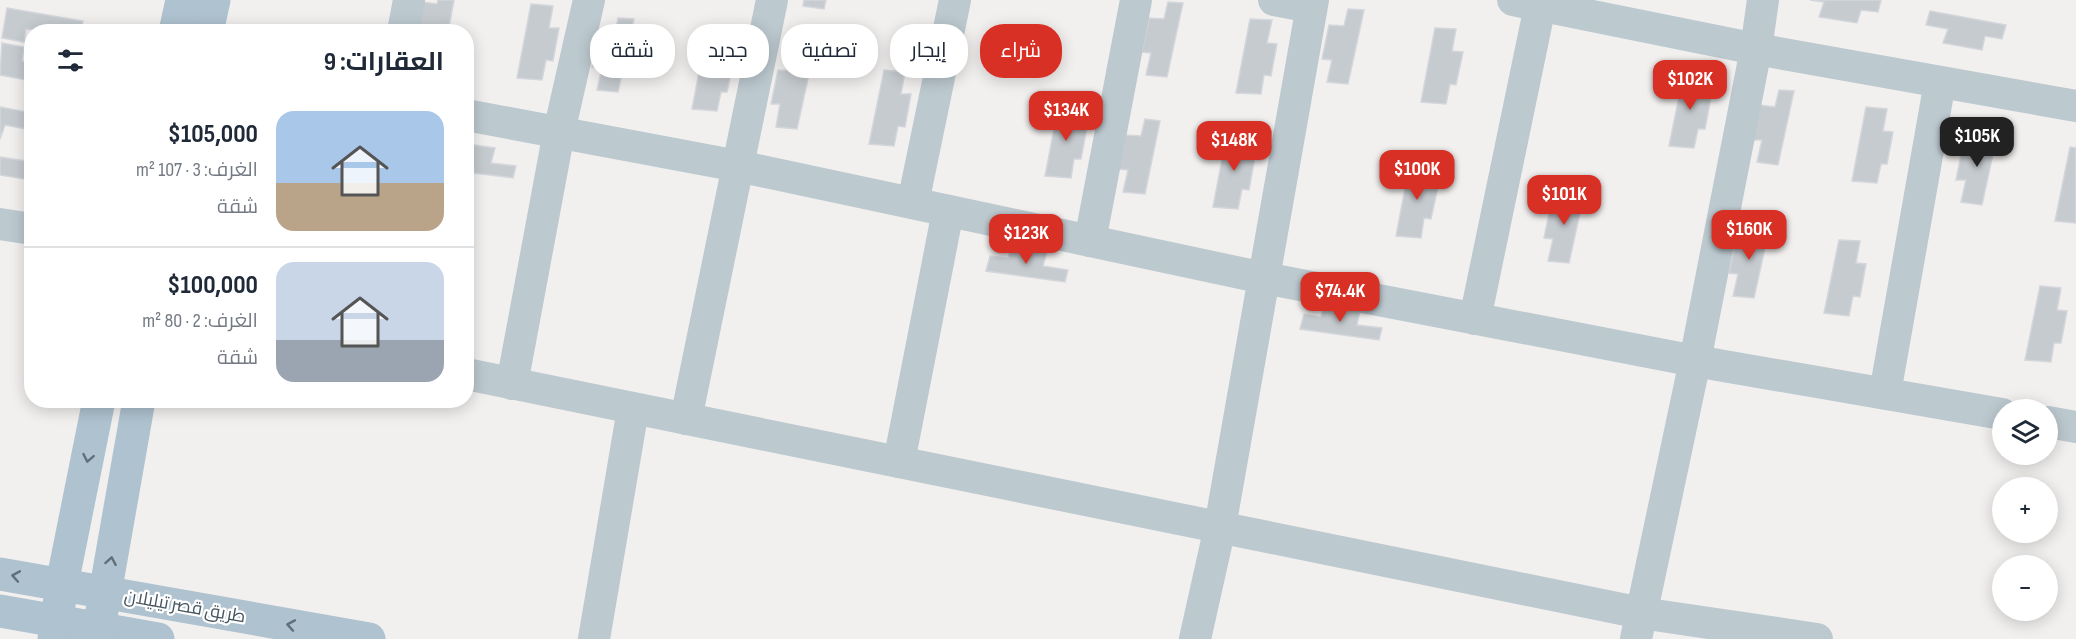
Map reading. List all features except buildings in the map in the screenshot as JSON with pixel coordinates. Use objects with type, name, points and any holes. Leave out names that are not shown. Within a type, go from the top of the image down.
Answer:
[{"type":"main road","points":[[177,24],[182,0]]},
{"type":"main road","points":[[209,24],[214,0]]},
{"type":"main road","points":[[56,630],[62,584],[97,408]]},
{"type":"main road","points":[[98,634],[138,408]]},
{"type":"main road","name":"طريق قصر تيليلان","points":[[0,574],[369,639]]},
{"type":"main road","name":"طريق قصر تيليلان","points":[[0,611],[56,630],[158,639]]},
{"type":"street","points":[[404,24],[409,0]]},
{"type":"street","points":[[512,384],[559,132],[589,0]]},
{"type":"street","points":[[686,419],[772,0]]},
{"type":"street","points":[[913,203],[955,0]]},
{"type":"street","points":[[1089,241],[1136,0]]},
{"type":"street","points":[[1195,639],[1220,527],[1312,4],[1274,0]]},
{"type":"street","points":[[1639,626],[1695,361],[1756,49],[1763,0]]},
{"type":"street","points":[[1475,319],[1526,3],[1756,49],[2076,106]]},
{"type":"street","points":[[1885,393],[1940,82]]},
{"type":"street","points":[[474,116],[738,166],[1264,278],[1695,361],[1992,412]]},
{"type":"street","points":[[899,462],[948,211]]},
{"type":"street","points":[[0,224],[24,228]]},
{"type":"street","points":[[474,376],[1220,527],[1639,626],[1816,639]]},
{"type":"street","points":[[594,639],[633,409]]},
{"type":"street","points":[[2058,424],[2076,427]]}]
